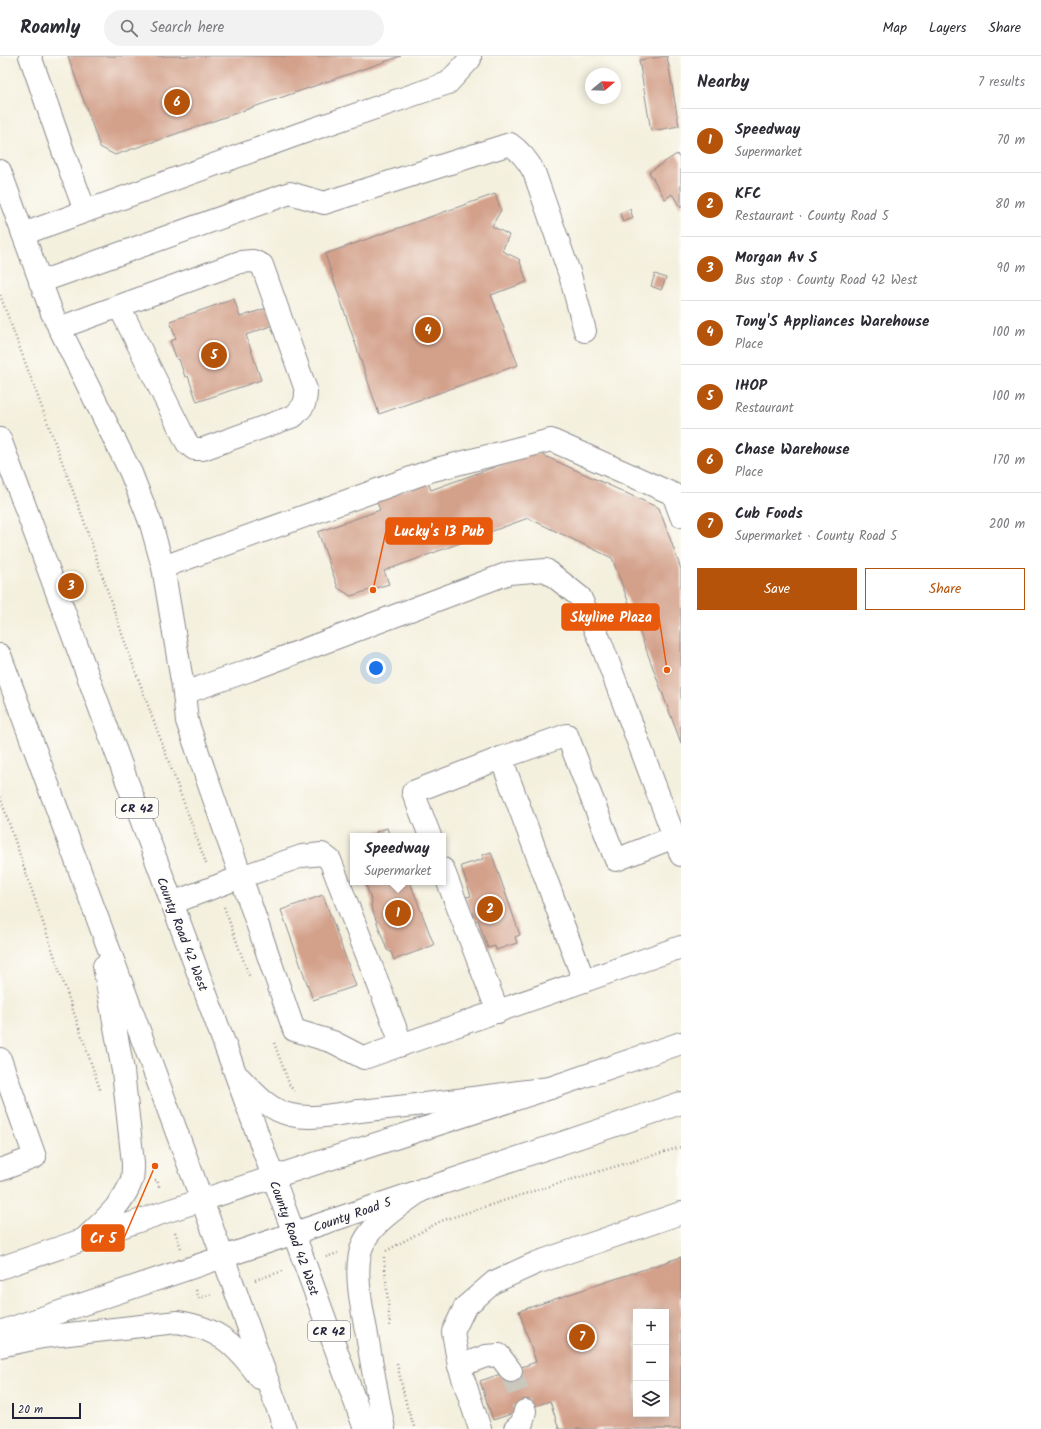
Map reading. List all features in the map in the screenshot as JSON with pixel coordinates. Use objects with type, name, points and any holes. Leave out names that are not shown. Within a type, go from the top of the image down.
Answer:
[{"type":"main road","points":[[30,56],[85,212]]},
{"type":"main road","points":[[23,234],[299,134],[448,83],[470,59],[470,56]]},
{"type":"main road","points":[[40,282],[290,193],[324,203],[510,144],[516,148],[534,172],[570,275],[585,331]]},
{"type":"main road","points":[[0,172],[52,313],[131,473],[151,524],[163,567],[184,693],[187,721],[294,1030],[333,1042],[364,1058],[681,947]]},
{"type":"main road","points":[[59,328],[119,306],[240,262],[253,261],[262,265],[306,390],[306,402],[303,408],[294,416],[203,449],[194,449],[187,443],[119,306]]},
{"type":"main road","name":"County Road 42 West","points":[[0,439],[274,1177],[365,1429]]},
{"type":"main road","points":[[163,567],[433,470],[551,440],[673,494],[681,516]]},
{"type":"main road","points":[[184,693],[258,667],[509,573],[546,570],[580,597],[601,643],[678,846],[616,860],[567,735],[501,758],[413,792],[429,833]]},
{"type":"main road","points":[[0,655],[223,1257],[285,1429]]},
{"type":"main road","points":[[501,758],[584,982]]},
{"type":"main road","points":[[172,903],[302,856],[322,854],[330,860],[402,1045]]},
{"type":"main road","points":[[446,877],[498,1012]]},
{"type":"main road","points":[[83,1240],[103,1222],[125,1194],[132,1178],[133,1163],[123,1071],[94,911]]},
{"type":"main road","points":[[0,1268],[318,1162],[550,1088],[681,1042]]},
{"type":"main road","points":[[0,1059],[35,1158],[0,1170]]},
{"type":"main road","points":[[236,1075],[266,1104],[292,1115],[310,1116],[401,1107],[550,1088]]},
{"type":"main road","name":"County Road 5","points":[[0,1332],[681,1103]]},
{"type":"main road","points":[[384,1429],[361,1301],[359,1270],[360,1253],[364,1241],[377,1225],[391,1212],[423,1190]]},
{"type":"main road","points":[[480,1429],[459,1366],[453,1332],[465,1307],[494,1282],[536,1263],[681,1213]]},
{"type":"main road","points":[[0,1346],[42,1337],[177,1322],[194,1324],[218,1335],[231,1344],[247,1360],[271,1391]]},
{"type":"main road","points":[[459,1366],[486,1356],[500,1355],[510,1371]]},
{"type":"path","points":[[0,294],[83,518],[123,637],[252,983]]},
{"type":"path","points":[[273,1042],[290,1086],[294,1092]]},
{"type":"path","points":[[390,1327],[384,1252],[442,1221],[543,1188],[681,1146]]},
{"type":"path","points":[[397,1364],[407,1407],[415,1429]]},
{"type":"building","points":[[68,56],[401,56],[115,155],[100,147]]},
{"type":"building","points":[[667,56],[679,126],[651,131],[639,60]]},
{"type":"building","points":[[677,154],[681,161],[681,208],[672,194],[665,199],[649,172]]},
{"type":"building","points":[[495,194],[501,210],[492,226],[509,235],[502,251],[519,259],[527,282],[491,295],[518,365],[379,414],[325,254]]},
{"type":"building","points":[[630,209],[633,218],[623,222],[620,213]]},
{"type":"building","points":[[655,274],[666,278],[661,290],[651,286]]},
{"type":"building","points":[[234,299],[240,317],[267,308],[273,325],[246,335],[261,380],[197,402],[188,376],[185,377],[179,359],[177,360],[170,341],[176,339],[170,321]]},
{"type":"building","points":[[536,452],[659,508],[681,569],[681,743],[612,558],[528,518],[384,571],[389,584],[351,596],[338,588],[318,532],[380,510],[376,500],[428,482],[431,490]]},
{"type":"building","points":[[387,828],[389,833],[376,833]]},
{"type":"building","points":[[491,852],[520,935],[515,937],[517,943],[496,950],[495,946],[488,948],[478,920],[474,921],[466,897],[471,896],[461,866],[483,859],[482,855]]},
{"type":"building","points":[[366,885],[411,885],[434,945],[394,960],[391,952],[387,950],[371,906],[372,902]]},
{"type":"building","points":[[323,895],[356,986],[313,1000],[281,910]]},
{"type":"building","points":[[681,1257],[681,1429],[559,1429],[550,1401],[493,1420],[480,1381],[536,1362],[519,1311]]},
{"type":"tunnel","points":[[511,1371],[525,1411]]},
{"type":"place","name":"Chase Warehouse","points":[[177,102]]},
{"type":"place","name":"Tony'S Appliances Warehouse","points":[[428,330]]},
{"type":"place","name":"IHOP","points":[[214,355]]},
{"type":"place","name":"Morgan Av S","points":[[71,586]]},
{"type":"place","name":"Lucky's 13 Pub","points":[[373,590]]},
{"type":"place","name":"Skyline Plaza","points":[[667,670]]},
{"type":"place","name":"KFC","points":[[490,909]]},
{"type":"place","name":"Speedway","points":[[398,913]]},
{"type":"place","name":"Cr 5","points":[[155,1166]]},
{"type":"place","name":"Cub Foods","points":[[582,1337]]}]
